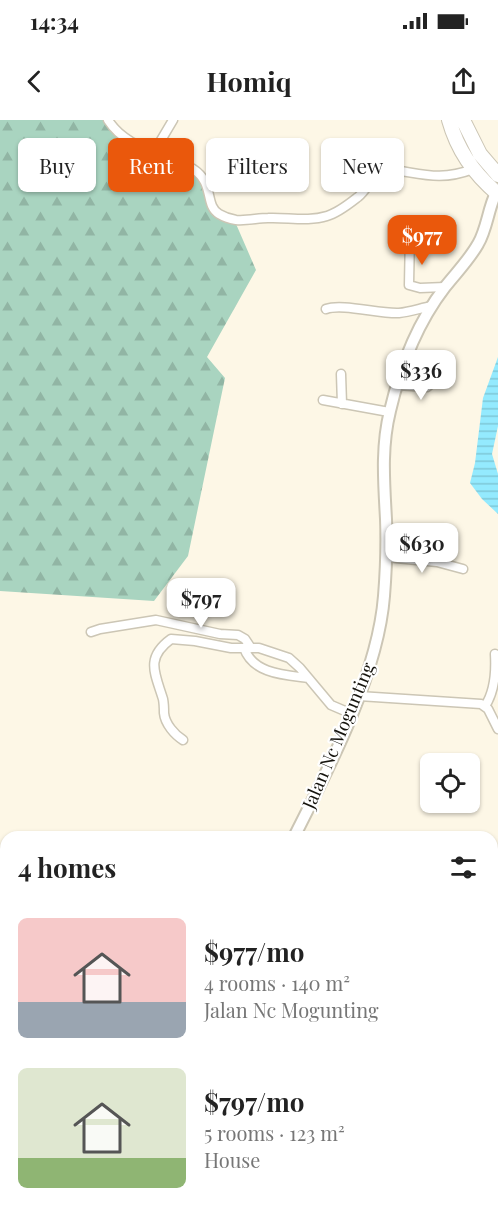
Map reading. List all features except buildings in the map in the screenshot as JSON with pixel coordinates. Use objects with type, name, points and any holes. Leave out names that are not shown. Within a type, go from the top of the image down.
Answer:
[{"type":"main road","points":[[449,120],[461,151],[479,165],[498,175]]},
{"type":"main road","points":[[463,120],[479,165],[497,194]]},
{"type":"street","points":[[108,120],[124,138]]},
{"type":"street","points":[[162,138],[173,120]]},
{"type":"street","points":[[194,170],[208,185],[211,206],[220,214],[235,220],[314,219],[329,216],[359,196],[373,178],[387,169],[434,177],[456,176],[479,165],[498,167]]},
{"type":"street","name":"Jalan Nc Mogunting","points":[[297,831],[352,714],[371,663],[382,612],[386,557],[383,456],[389,412],[397,386],[414,340],[432,306],[479,242],[497,194]]},
{"type":"street","points":[[410,233],[409,285],[416,288],[445,287]]},
{"type":"street","points":[[326,309],[330,307],[399,313],[432,306]]},
{"type":"street","points":[[397,386],[427,387],[434,381],[405,362]]},
{"type":"street","points":[[341,374],[342,404]]},
{"type":"street","points":[[323,400],[389,412]]},
{"type":"street","points":[[386,557],[444,564],[463,569]]},
{"type":"street","points":[[91,632],[100,628],[156,620],[220,634],[238,635],[245,639],[250,660],[263,668],[308,678]]},
{"type":"street","points":[[183,740],[177,736],[164,717],[163,699],[153,666],[159,649],[171,639],[231,648],[248,648],[289,658],[331,705],[352,714]]},
{"type":"street","points":[[485,706],[491,696],[494,683],[495,654]]},
{"type":"street","points":[[359,696],[475,702],[485,706],[498,729]]},
{"type":"green space","points":[[0,120],[107,120],[121,138],[108,138],[108,192],[194,192],[194,174],[204,182],[206,192],[208,192],[216,210],[233,217],[256,270],[207,357],[225,378],[188,556],[154,601],[0,591]]},
{"type":"water","points":[[498,357],[498,426],[492,454],[498,474],[498,514],[482,499],[470,483],[475,463],[483,398]]}]
